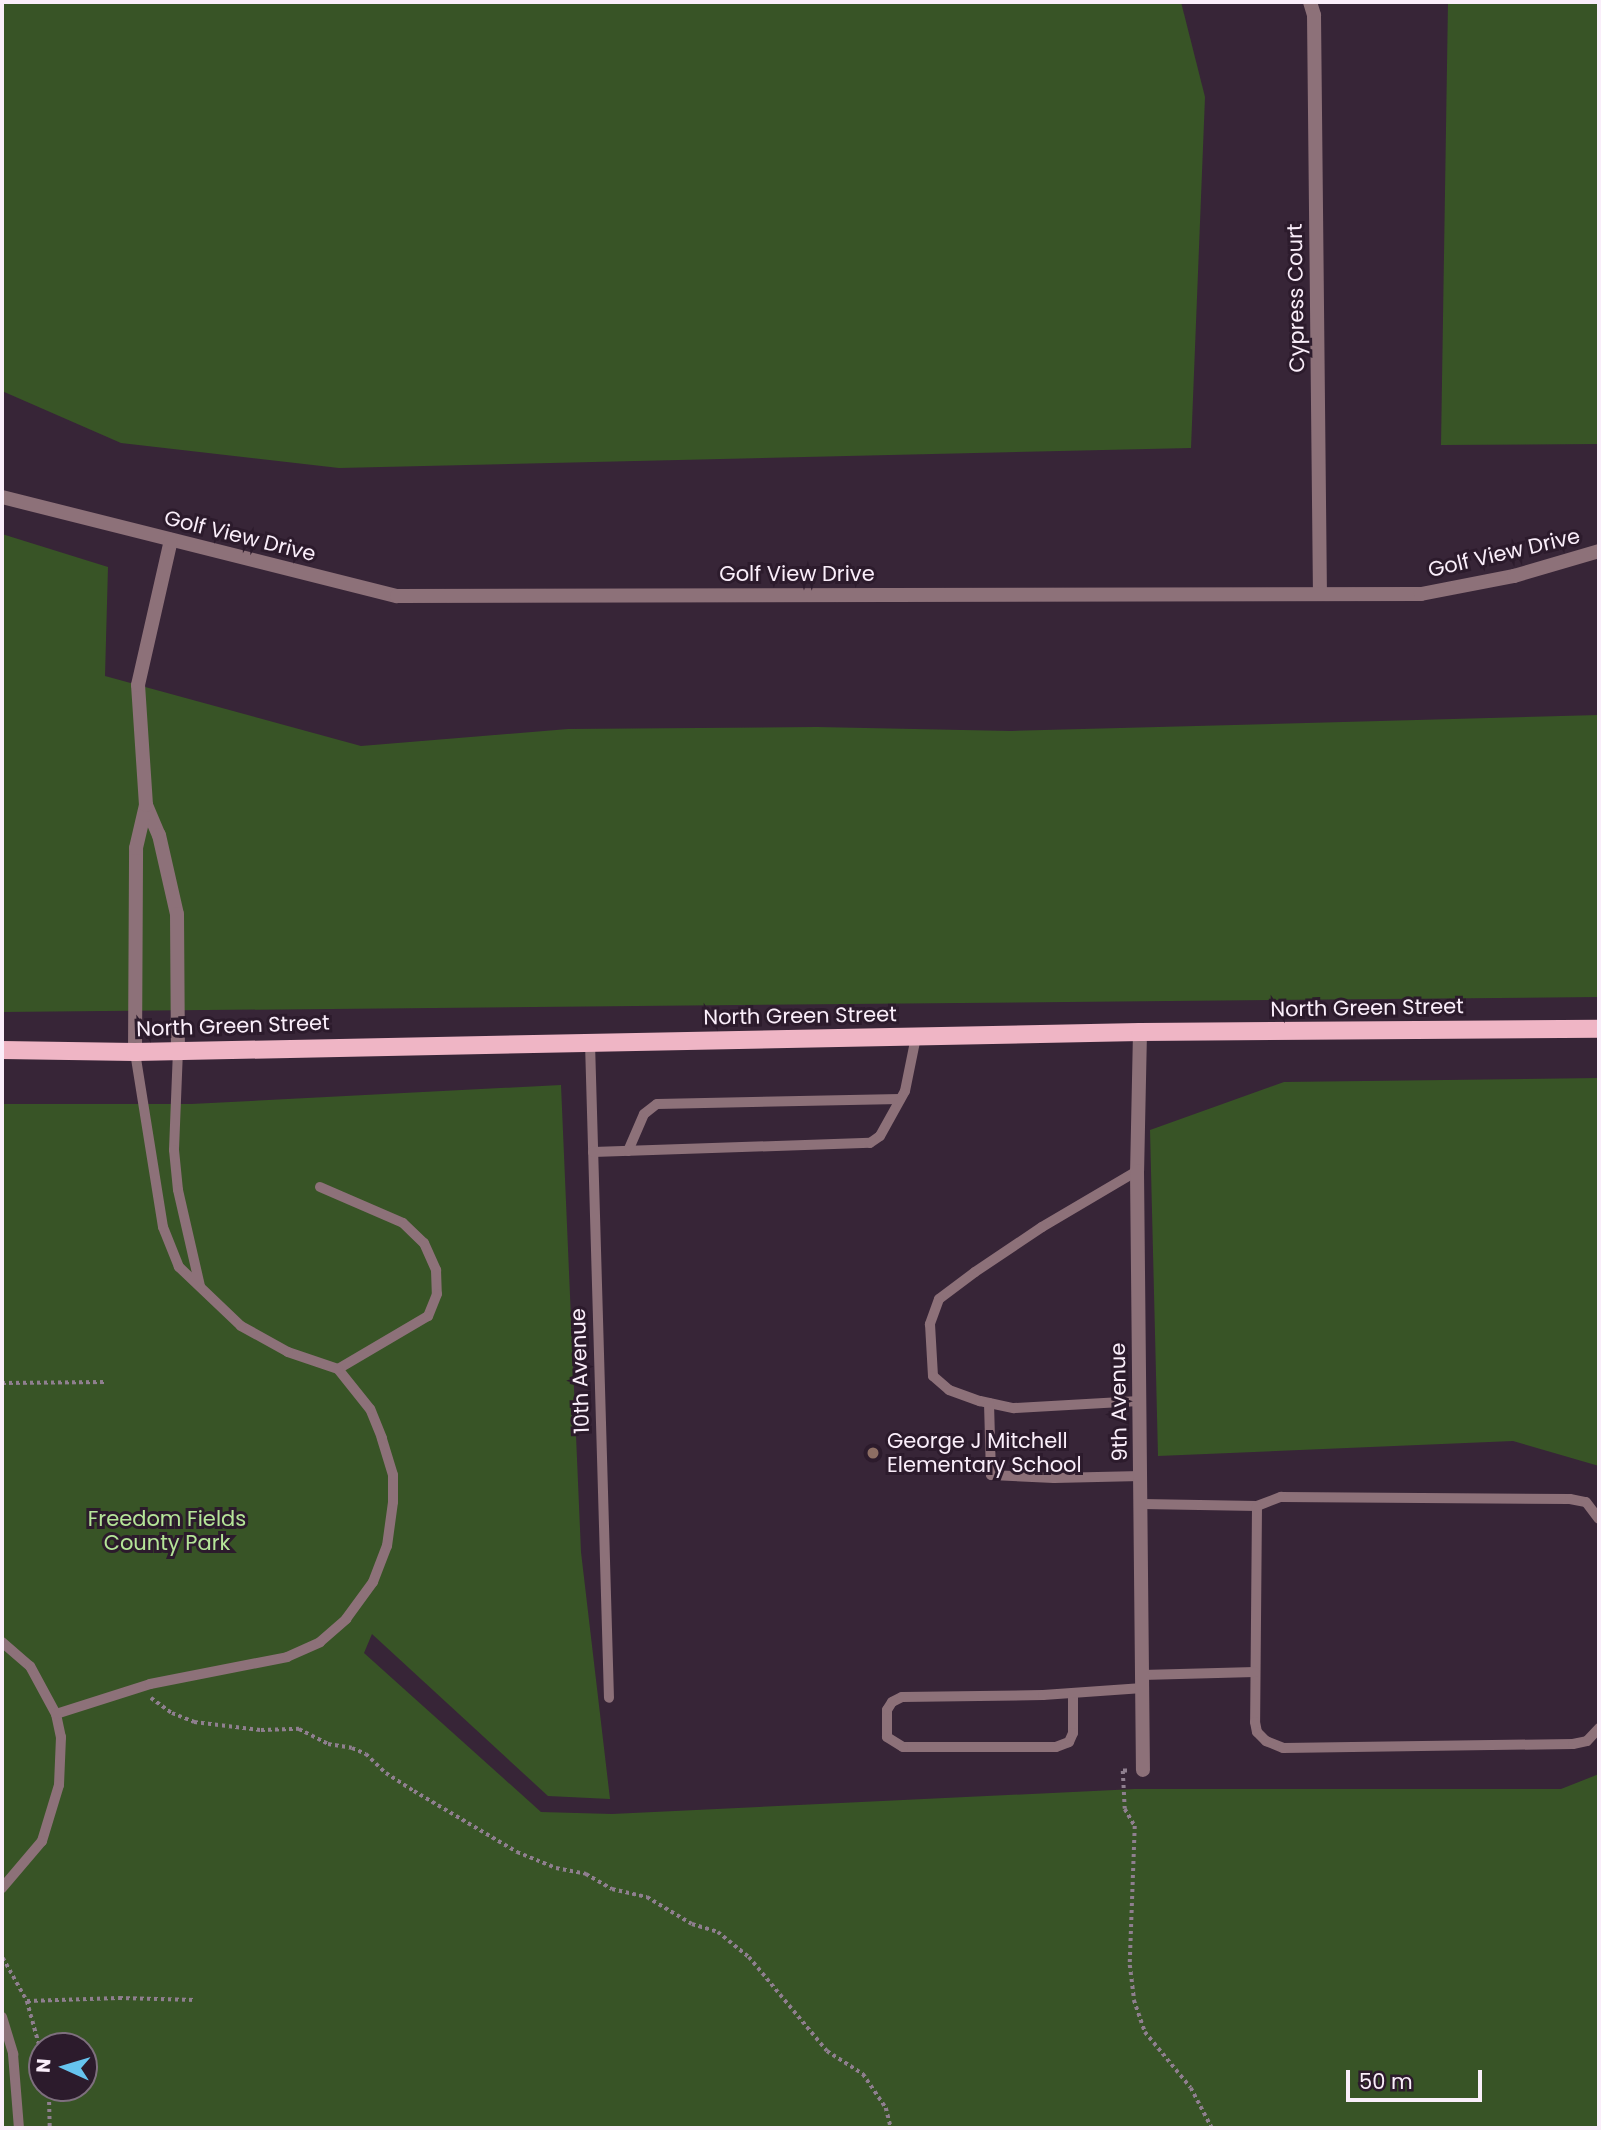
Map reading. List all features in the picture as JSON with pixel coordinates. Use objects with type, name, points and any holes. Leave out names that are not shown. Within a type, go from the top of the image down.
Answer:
[{"type":"main road","name":"North Green Street","points":[[2,1050],[135,1052],[178,1049],[1140,1032],[1599,1029]]},
{"type":"street","name":"Cypress Court","points":[[1310,2],[1314,15],[1320,594]]},
{"type":"street","name":"Golf View Drive","points":[[2,498],[397,596],[1421,594],[1514,576],[1599,551]]},
{"type":"street","points":[[135,1052],[136,848],[146,805],[138,685],[171,540]]},
{"type":"street","points":[[146,805],[159,835],[177,914],[178,1049]]},
{"type":"street","name":"9th Avenue","points":[[1140,1032],[1137,1171],[1143,1770]]},
{"type":"lane","points":[[593,1152],[861,1146],[880,1136],[900,1099],[910,1071],[916,1037]]},
{"type":"lane","name":"10th Avenue","points":[[590,1043],[609,1698]]},
{"type":"lane","points":[[178,1049],[174,1150],[178,1190],[201,1289]]},
{"type":"lane","points":[[56,1714],[140,1687],[286,1657],[320,1642],[346,1619],[373,1582],[387,1546],[393,1475],[370,1409],[338,1369],[288,1352],[241,1326],[179,1267],[163,1227],[135,1052]]},
{"type":"lane","points":[[628,1151],[644,1114],[657,1104],[900,1099]]},
{"type":"lane","points":[[1137,1171],[1042,1227],[939,1299],[930,1324],[933,1376],[948,1390],[1014,1408],[1139,1401]]},
{"type":"lane","points":[[320,1187],[402,1223],[424,1242],[436,1270],[437,1294],[428,1316],[338,1369]]},
{"type":"lane","points":[[989,1403],[991,1475],[1054,1478],[1141,1476]]},
{"type":"lane","points":[[1142,1504],[1257,1506],[1281,1497],[1570,1499],[1586,1502],[1599,1519]]},
{"type":"lane","points":[[1257,1506],[1257,1732],[1266,1741],[1283,1748],[1573,1744],[1587,1741],[1599,1728]]},
{"type":"lane","points":[[2,1642],[30,1665],[56,1714],[61,1737],[59,1786],[42,1841],[2,1888]]},
{"type":"lane","points":[[1073,1693],[1073,1733],[1069,1742],[1056,1747],[903,1747],[887,1737],[887,1710],[892,1702],[902,1698],[1073,1693],[1142,1681],[1255,1672]]},
{"type":"lane","points":[[2,2017],[13,2054],[19,2128]]},
{"type":"path","points":[[2,1382],[107,1382]]},
{"type":"path","points":[[140,1687],[160,1706],[194,1722],[251,1730],[299,1729],[328,1744],[352,1748],[366,1754],[386,1773],[414,1791],[517,1852],[556,1868],[586,1874],[612,1889],[646,1897],[692,1924],[718,1932],[748,1956],[818,2042],[863,2074],[886,2108],[891,2128]]},
{"type":"path","points":[[1143,1770],[1123,1771],[1125,1809],[1135,1826],[1130,1965],[1134,2000],[1146,2032],[1191,2088],[1212,2128]]},
{"type":"path","points":[[3,1958],[27,2001],[36,2032]]},
{"type":"path","points":[[27,2001],[97,1998],[196,2000]]},
{"type":"path","points":[[49,2102],[50,2128]]},
{"type":"green space","points":[[2,2],[1181,2],[1205,97],[1191,448],[339,468],[121,443],[2,391]]},
{"type":"green space","points":[[1448,2],[1599,2],[1599,444],[1441,445]]},
{"type":"green space","points":[[2,534],[108,567],[105,676],[361,746],[568,729],[817,727],[1011,731],[1599,715],[1599,997],[2,1012]]},
{"type":"green space","points":[[1599,1078],[1599,1466],[1513,1441],[1158,1456],[1150,1130],[1284,1082]]},
{"type":"green space","name":"Freedom Fields County Park","points":[[561,1085],[581,1552],[610,1799],[548,1796],[372,1634],[364,1653],[541,1812],[612,1814],[1135,1789],[1561,1789],[1599,1774],[1599,2128],[2,2128],[2,1104],[191,1104]]},
{"type":"place","name":"George J Mitchell Elementary School","points":[[873,1453]]}]
